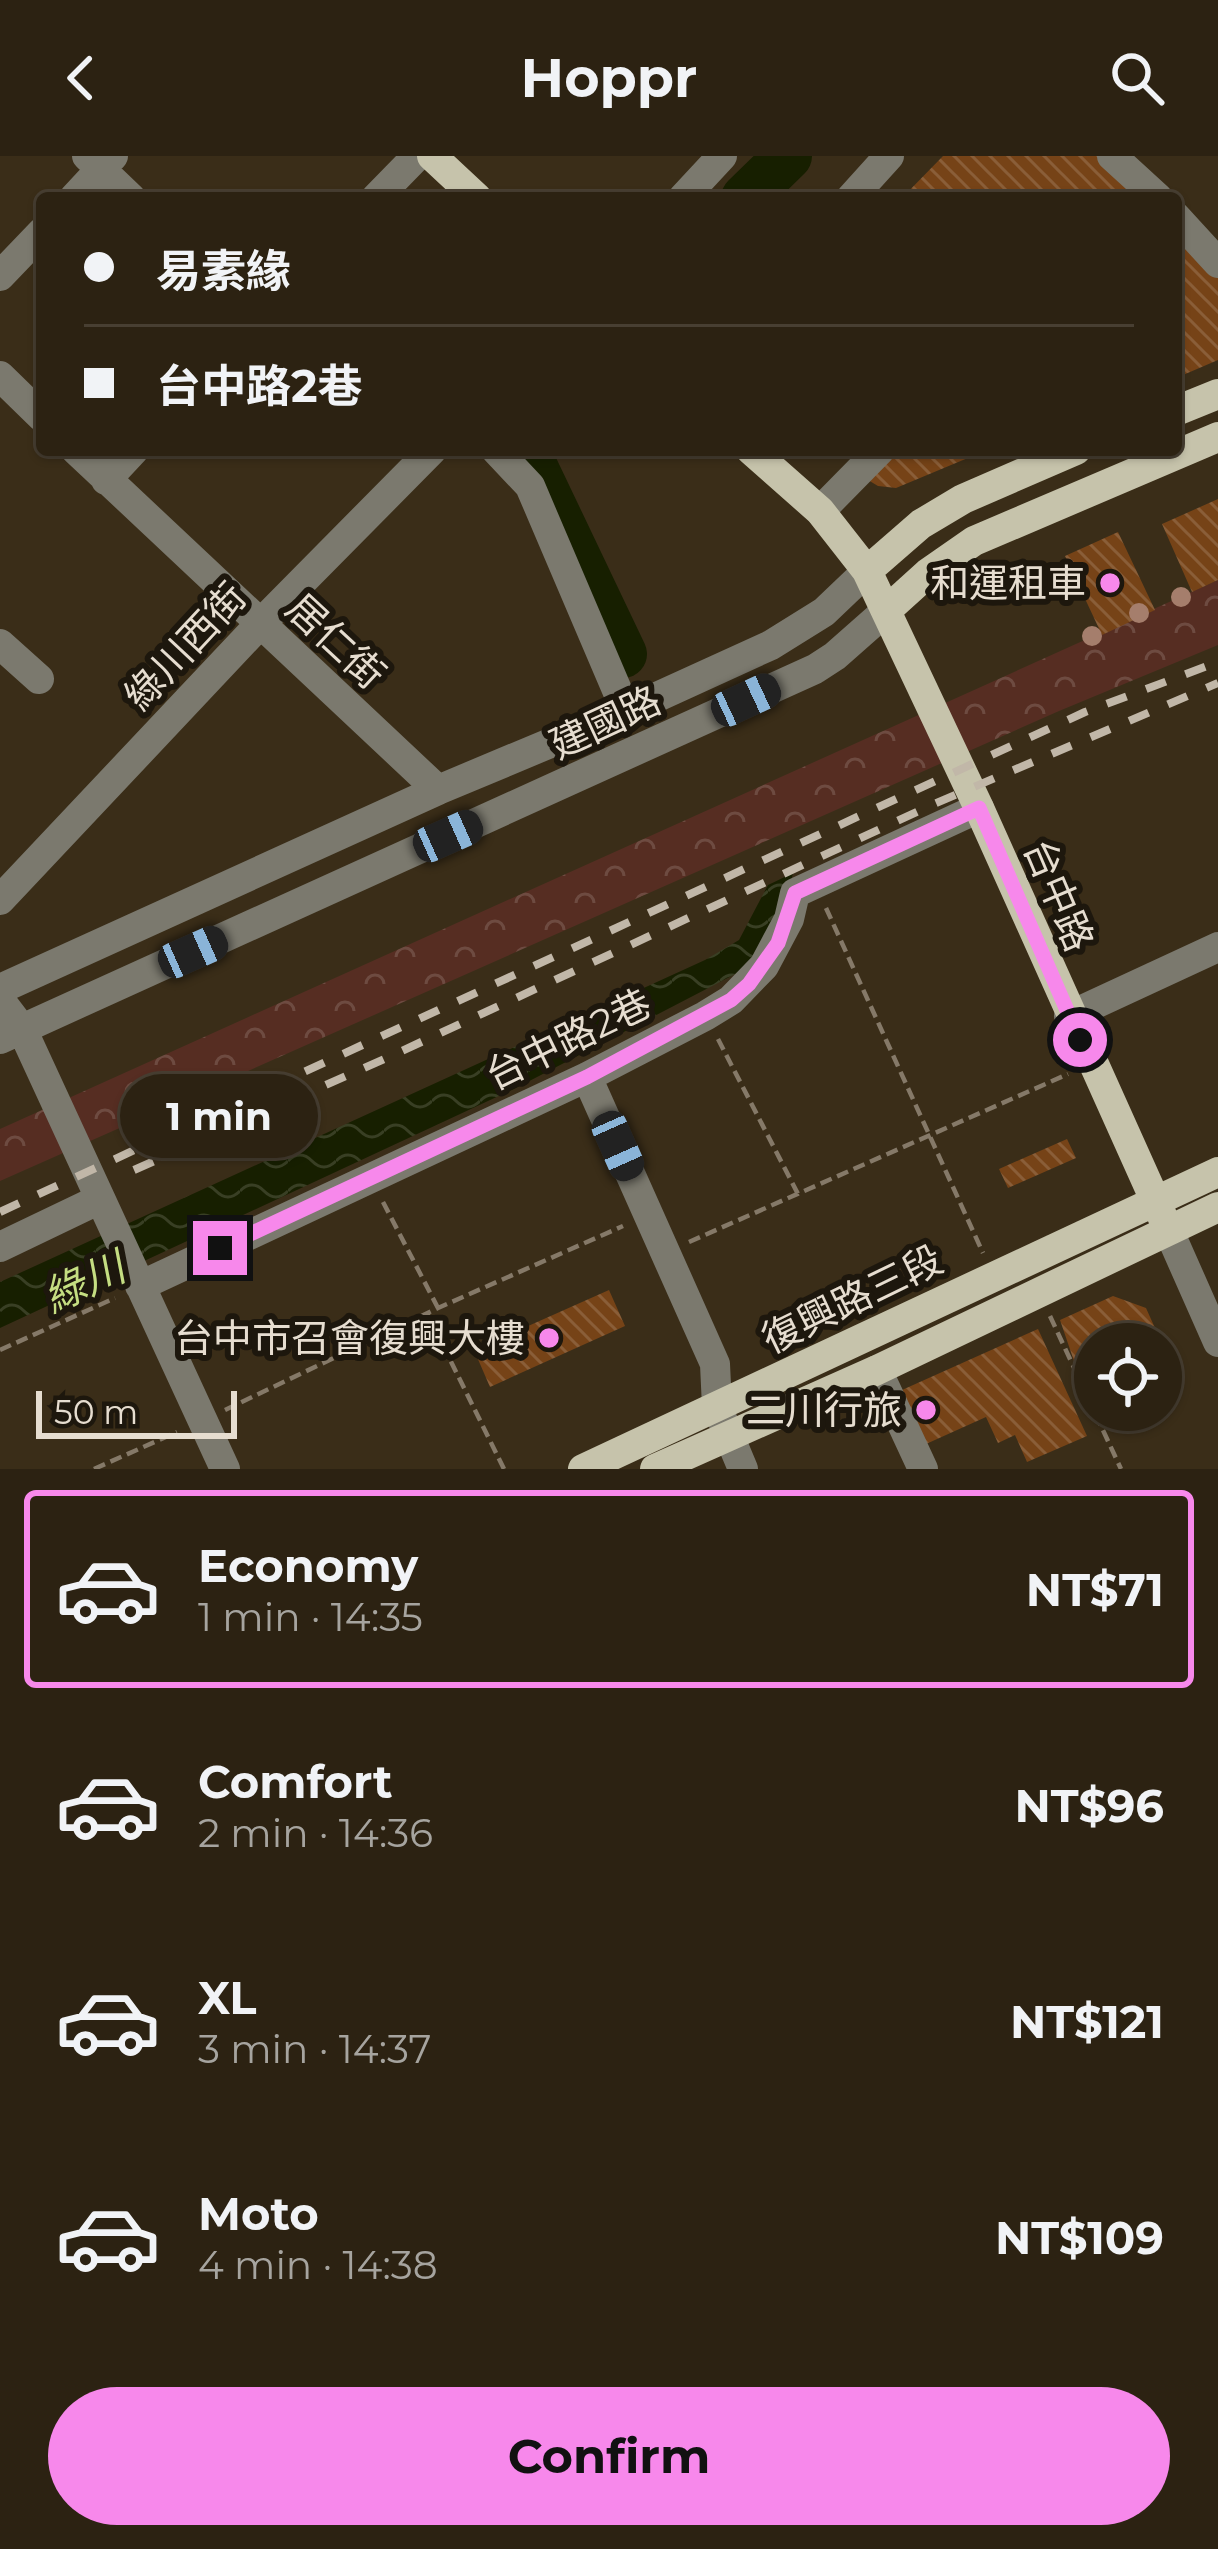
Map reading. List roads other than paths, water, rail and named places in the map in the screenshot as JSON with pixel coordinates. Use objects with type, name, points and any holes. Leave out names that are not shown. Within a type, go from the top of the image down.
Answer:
[{"type":"main road","points":[[432,156],[471,192]]},
{"type":"main road","points":[[1182,409],[1218,394]]},
{"type":"main road","name":"建國路","points":[[1182,452],[1218,437]]},
{"type":"main road","name":"台中路","points":[[758,456],[820,511],[867,571],[1168,1229]]},
{"type":"main road","name":"建國路","points":[[867,571],[921,524],[1054,456]]},
{"type":"main road","name":"建國路","points":[[886,610],[974,541],[1173,456]]},
{"type":"main road","name":"復興路三段","points":[[583,1469],[1218,1172]]},
{"type":"main road","name":"復興路三段","points":[[656,1469],[877,1370],[1038,1289],[1218,1207]]},
{"type":"street","points":[[382,192],[417,156]]},
{"type":"street","points":[[689,192],[722,156]]},
{"type":"street","points":[[857,192],[889,156]]},
{"type":"street","points":[[1112,156],[1150,192]]},
{"type":"street","points":[[78,192],[100,160],[126,192]]},
{"type":"street","points":[[1182,224],[1218,262]]},
{"type":"street","points":[[0,276],[36,238]]},
{"type":"street","points":[[0,376],[36,411]]},
{"type":"street","name":"居仁街","points":[[82,456],[438,790]]},
{"type":"street","points":[[106,479],[128,456]]},
{"type":"street","name":"綠川西街","points":[[0,900],[414,456]]},
{"type":"street","points":[[502,456],[530,486],[626,711]]},
{"type":"street","points":[[820,511],[874,456]]},
{"type":"street","name":"建國路","points":[[0,988],[802,629],[867,571]]},
{"type":"street","name":"建國路","points":[[11,1034],[815,669],[886,610]]},
{"type":"street","points":[[0,644],[39,679]]},
{"type":"street","name":"台中路2巷","points":[[138,1281],[587,1077],[705,1016],[749,984],[778,943],[795,893],[979,808]]},
{"type":"street","points":[[1069,1016],[1218,947]]},
{"type":"street","points":[[0,1000],[11,1034],[105,1209],[226,1469]]},
{"type":"street","points":[[587,1077],[715,1364],[717,1407],[743,1469]]},
{"type":"street","points":[[0,1247],[105,1209]]},
{"type":"street","name":"台中路","points":[[1168,1229],[1218,1342]]},
{"type":"street","points":[[877,1370],[923,1469]]},
{"type":"water","points":[[793,873],[778,936],[741,971],[514,1089],[0,1328],[0,1282],[705,960],[739,940],[768,885]]},
{"type":"waterway","name":"綠川","points":[[751,192],[788,156]]},
{"type":"waterway","name":"綠川","points":[[531,456],[623,654]]},
{"type":"railway","points":[[0,1212],[1085,712],[1218,662]]},
{"type":"railway","points":[[134,1170],[934,804],[1218,683]]},
{"type":"place","name":"和運租車","points":[[1110,583]]},
{"type":"place","name":"台中市召會復興大樓","points":[[549,1338]]},
{"type":"place","name":"二川行旅","points":[[926,1410]]}]
